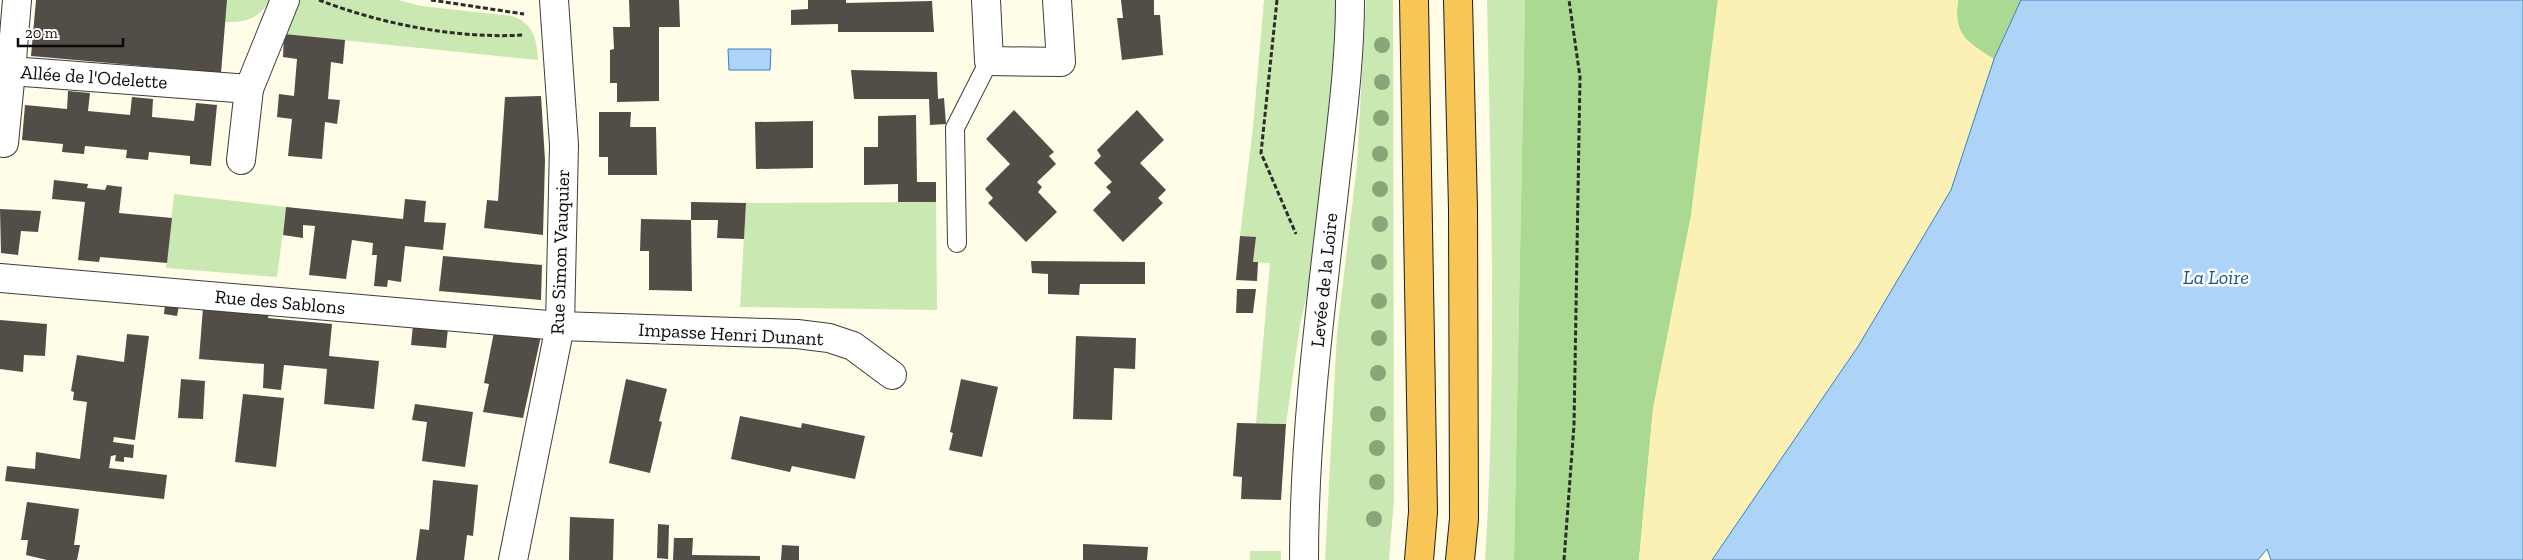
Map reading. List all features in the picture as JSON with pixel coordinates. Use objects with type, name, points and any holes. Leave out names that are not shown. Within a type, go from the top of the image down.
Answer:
[{"type":"highway","points":[[1414,0],[1423,512],[1419,560]]},
{"type":"highway","points":[[1458,0],[1463,286],[1464,519],[1460,560]]},
{"type":"street","name":"Allée de l'Odelette","points":[[17,0],[11,71],[249,89]]},
{"type":"street","points":[[241,160],[249,89],[285,0]]},
{"type":"street","points":[[986,0],[990,61],[1060,62],[1056,0]]},
{"type":"street","name":"Levée de la Loire","points":[[1304,560],[1304,511],[1322,294],[1342,122],[1350,0]]},
{"type":"street","name":"Rue Simon Vauquier","points":[[513,560],[560,326],[564,145],[555,13]]},
{"type":"street","points":[[4,143],[11,71]]},
{"type":"street","name":"Rue des Sablons","points":[[0,278],[560,326]]},
{"type":"street","name":"Impasse Henri Dunant","points":[[560,326],[797,334],[829,338],[853,346],[892,375]]},
{"type":"lane","points":[[957,243],[955,128],[990,61]]},
{"type":"path","points":[[319,0],[363,16],[410,26],[472,34],[527,35],[555,13]]},
{"type":"path","points":[[431,0],[521,12],[555,13]]},
{"type":"path","points":[[1277,0],[1261,153],[1299,241]]},
{"type":"path","points":[[1564,560],[1574,425],[1580,77],[1569,0]]},
{"type":"green space","points":[[227,0],[270,0],[261,11],[251,18],[239,22],[225,22]]},
{"type":"green space","points":[[300,0],[398,0],[421,6],[512,16],[529,27],[535,39],[538,60],[284,34]]},
{"type":"green space","points":[[1264,0],[1341,0],[1317,251],[1300,325],[1286,424],[1256,423],[1270,263],[1253,262],[1256,238],[1240,236],[1253,127]]},
{"type":"green space","points":[[1366,0],[1393,0],[1394,500],[1389,560],[1325,560],[1337,333],[1357,165]]},
{"type":"green space","points":[[1487,0],[1525,0],[1514,560],[1485,560],[1489,490],[1492,350]]},
{"type":"green space","points":[[1525,0],[1718,0],[1691,216],[1653,409],[1639,560],[1514,560]]},
{"type":"green space","points":[[1958,0],[2021,0],[1994,59],[1976,48],[1960,30],[1957,12]]},
{"type":"green space","points":[[174,194],[286,207],[277,277],[166,268]]},
{"type":"green space","points":[[936,202],[937,310],[740,307],[746,203]]},
{"type":"green space","points":[[1250,551],[1281,551],[1281,560],[1250,560]]},
{"type":"sand","points":[[1718,0],[1958,0],[1957,12],[1960,30],[1976,48],[1994,59],[1951,190],[1859,345],[1712,560],[1639,560],[1653,409],[1691,216]]},
{"type":"water","name":"La Loire","points":[[2021,0],[2523,0],[2523,560],[2271,560],[2267,549],[2258,560],[1712,560],[1859,345],[1951,190],[1994,59]]},
{"type":"water","points":[[728,49],[771,49],[770,70],[729,70]]},
{"type":"building","points":[[36,0],[227,0],[221,73],[31,56]]},
{"type":"building","points":[[629,0],[679,0],[680,27],[659,27],[659,101],[617,102],[617,83],[610,83],[610,50],[614,49],[613,27],[630,27]]},
{"type":"building","points":[[808,0],[846,0],[846,3],[932,1],[934,32],[838,32],[838,24],[791,25],[791,10],[808,9]]},
{"type":"building","points":[[1121,0],[1154,0],[1154,15],[1160,15],[1163,55],[1122,60],[1117,18],[1123,18]]},
{"type":"building","points":[[284,34],[345,40],[343,64],[331,62],[328,99],[340,100],[337,124],[325,122],[322,159],[288,156],[292,119],[277,117],[279,94],[294,96],[297,59],[283,57]]},
{"type":"building","points":[[851,70],[937,72],[938,99],[944,98],[946,124],[930,125],[929,99],[854,99]]},
{"type":"building","points":[[68,91],[90,93],[88,111],[130,115],[132,97],[153,99],[152,117],[194,121],[196,103],[217,105],[211,166],[190,164],[190,156],[149,152],[148,160],[126,158],[127,150],[85,146],[84,154],[62,152],[63,144],[22,140],[25,105],[67,109]]},
{"type":"building","points":[[541,96],[545,160],[543,235],[484,228],[487,200],[498,201],[505,97]]},
{"type":"building","points":[[1014,110],[1054,152],[1049,156],[1056,164],[1037,182],[1042,187],[1038,192],[1057,212],[1026,242],[988,203],[993,198],[985,189],[1010,164],[986,139]]},
{"type":"building","points":[[1137,110],[1164,140],[1140,163],[1166,190],[1158,198],[1163,203],[1123,242],[1093,210],[1111,192],[1106,187],[1112,182],[1094,163],[1101,156],[1097,150]]},
{"type":"building","points":[[599,112],[631,112],[630,127],[656,127],[657,175],[608,175],[608,157],[599,157]]},
{"type":"building","points":[[916,115],[917,182],[936,182],[936,202],[898,202],[898,184],[864,185],[864,147],[878,147],[878,116]]},
{"type":"building","points":[[813,121],[813,168],[756,169],[755,122]]},
{"type":"building","points":[[54,180],[88,184],[87,188],[105,190],[107,185],[122,187],[119,213],[172,218],[167,263],[100,257],[99,262],[78,260],[85,202],[52,199]]},
{"type":"building","points":[[405,199],[426,201],[424,222],[446,223],[443,250],[405,246],[401,282],[388,280],[387,287],[374,286],[377,255],[372,255],[373,243],[352,240],[346,279],[309,275],[315,226],[303,225],[303,238],[283,235],[286,207],[403,219]]},
{"type":"building","points":[[691,202],[746,203],[744,239],[717,238],[718,220],[691,220]]},
{"type":"building","points":[[0,209],[41,211],[38,232],[21,231],[18,255],[1,253]]},
{"type":"building","points":[[641,219],[691,220],[692,291],[649,290],[649,251],[640,251]]},
{"type":"building","points":[[1240,236],[1256,237],[1253,262],[1258,262],[1257,281],[1236,280]]},
{"type":"building","points":[[443,256],[542,265],[541,300],[439,291]]},
{"type":"building","points":[[1031,261],[1145,262],[1145,284],[1080,284],[1079,295],[1048,294],[1048,274],[1032,273]]},
{"type":"building","points":[[1237,289],[1256,289],[1253,313],[1236,313]]},
{"type":"building","points":[[165,304],[179,306],[177,316],[164,314]]},
{"type":"building","points":[[203,308],[269,313],[268,318],[332,324],[329,356],[379,361],[374,409],[324,404],[327,369],[284,365],[281,390],[263,388],[264,364],[199,359]]},
{"type":"building","points":[[0,320],[47,324],[45,356],[24,355],[23,372],[0,369]]},
{"type":"building","points":[[413,325],[448,328],[446,348],[411,345]]},
{"type":"building","points":[[494,332],[541,336],[523,418],[483,412],[489,384],[484,383]]},
{"type":"building","points":[[127,334],[149,336],[135,440],[114,437],[113,442],[134,445],[133,458],[124,457],[124,462],[115,461],[116,455],[111,456],[109,468],[167,475],[164,499],[5,481],[7,466],[35,469],[36,452],[80,459],[87,402],[73,400],[74,392],[71,391],[77,355],[124,362]]},
{"type":"building","points":[[1076,336],[1136,338],[1135,369],[1114,368],[1112,420],[1073,419]]},
{"type":"building","points":[[181,379],[205,381],[203,419],[178,418]]},
{"type":"building","points":[[626,379],[667,389],[659,421],[662,422],[650,473],[609,463]]},
{"type":"building","points":[[961,379],[998,387],[982,457],[949,450],[953,433],[950,432]]},
{"type":"building","points":[[243,394],[284,398],[276,467],[235,462]]},
{"type":"building","points":[[415,404],[473,412],[465,467],[422,461],[427,422],[412,420]]},
{"type":"building","points":[[740,416],[801,428],[802,423],[865,436],[855,479],[792,466],[790,472],[731,459]]},
{"type":"building","points":[[1237,423],[1286,424],[1281,500],[1241,499],[1242,477],[1233,476]]},
{"type":"building","points":[[433,480],[478,485],[473,536],[467,535],[464,560],[416,560],[420,529],[429,530]]},
{"type":"building","points":[[27,502],[79,509],[74,545],[80,545],[77,560],[47,560],[26,555],[28,540],[21,540]]},
{"type":"building","points":[[570,517],[614,519],[613,560],[569,560]]},
{"type":"building","points":[[658,524],[669,525],[668,559],[657,558]]},
{"type":"building","points":[[674,538],[693,538],[692,555],[760,556],[760,560],[673,560]]},
{"type":"building","points":[[1083,544],[1148,547],[1147,560],[1083,560]]},
{"type":"building","points":[[782,545],[799,546],[799,560],[781,560]]}]
